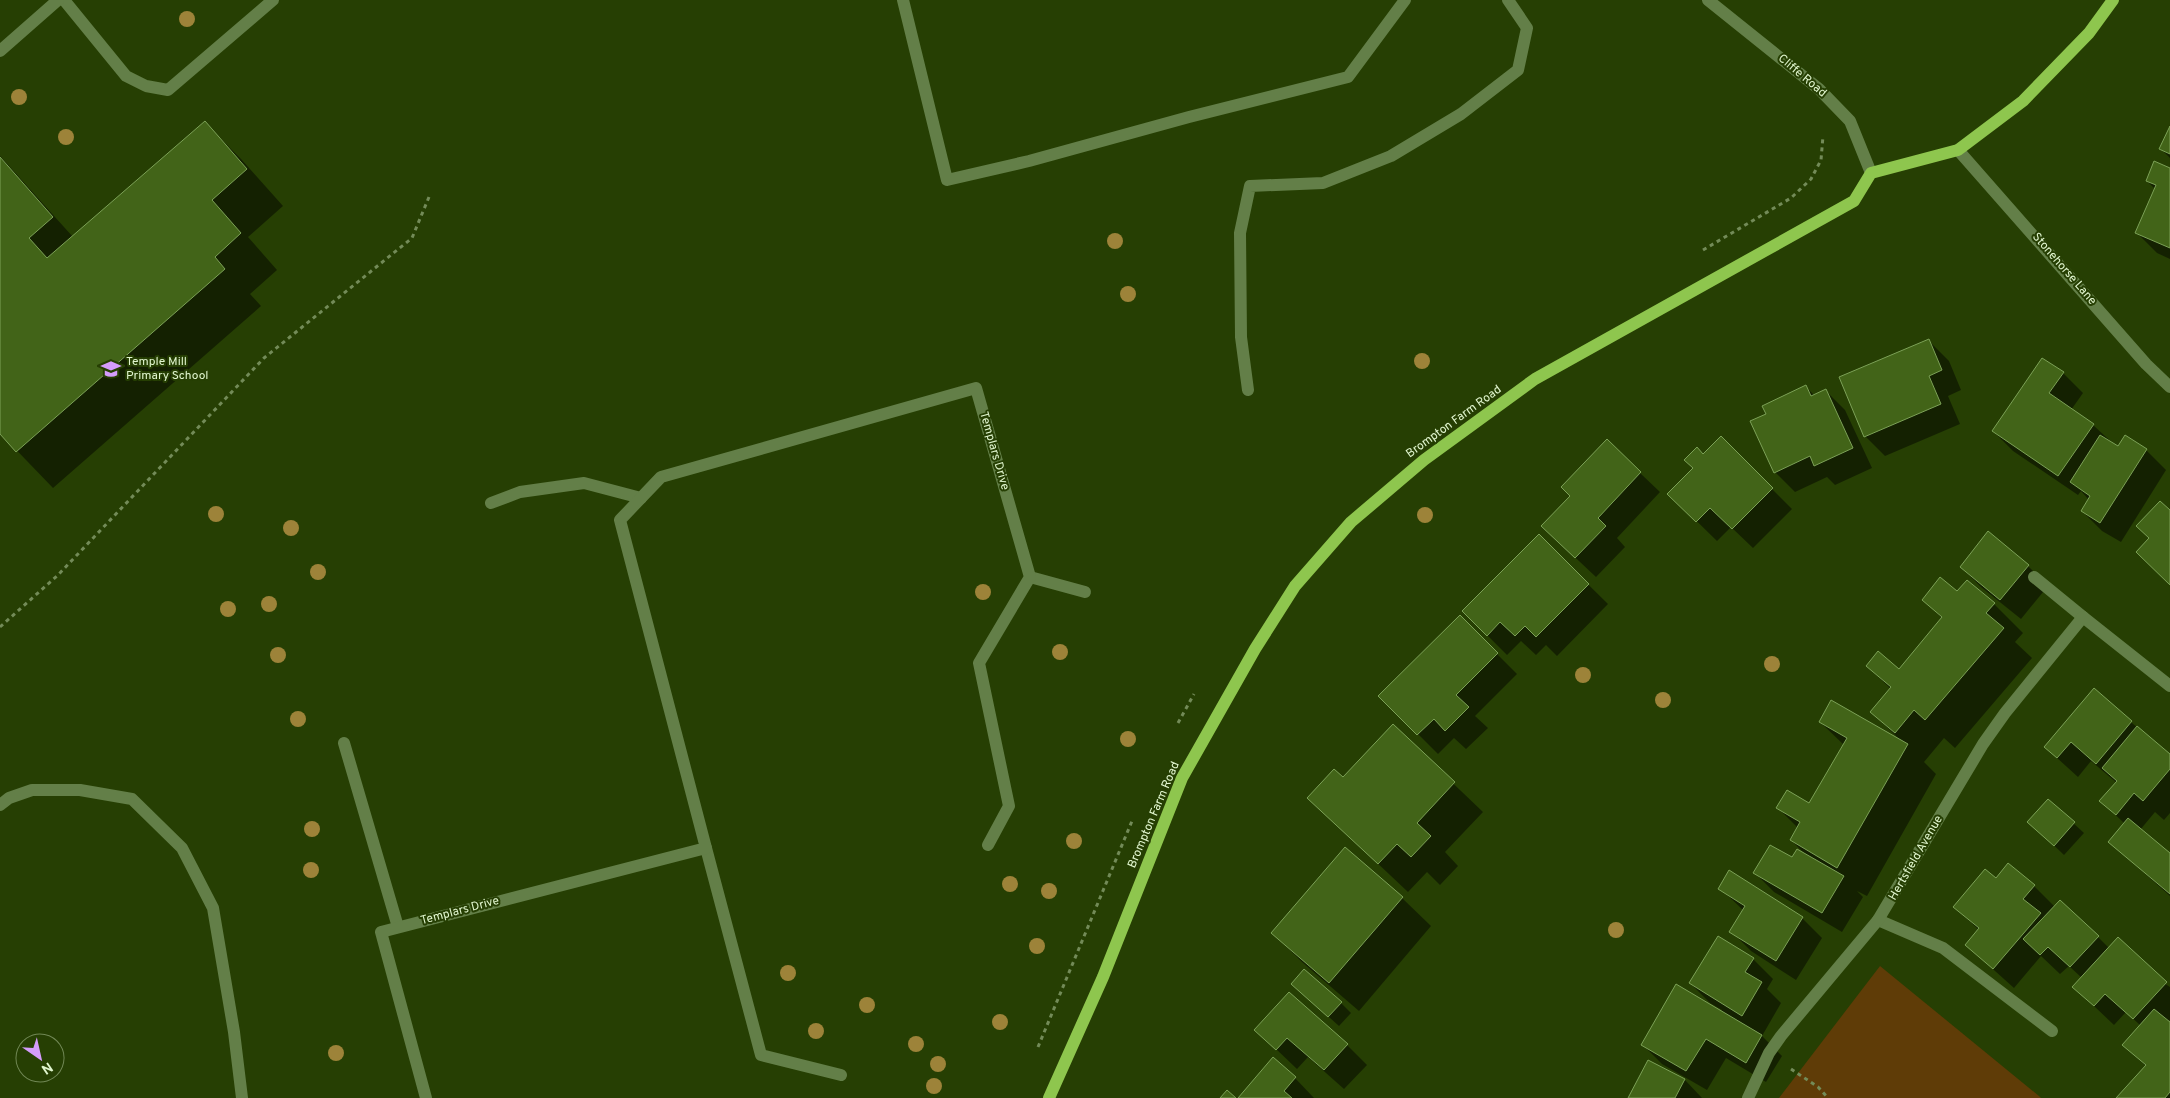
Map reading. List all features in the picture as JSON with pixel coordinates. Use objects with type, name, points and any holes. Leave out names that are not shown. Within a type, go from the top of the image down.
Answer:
[{"type":"main road","points":[[1870,173],[1958,150],[2023,101],[2089,32],[2113,0]]},
{"type":"main road","name":"Brompton Farm Road","points":[[1049,1098],[1104,977],[1182,778],[1255,649],[1295,586],[1351,522],[1424,460],[1536,379],[1854,201],[1870,173]]},
{"type":"street","points":[[0,51],[58,0]]},
{"type":"street","points":[[64,0],[126,76],[146,86],[168,90],[274,0]]},
{"type":"street","points":[[903,0],[947,180],[1029,161],[1189,117],[1348,77],[1405,0]]},
{"type":"street","points":[[1248,390],[1241,337],[1240,234],[1250,186],[1323,183],[1391,156],[1461,114],[1518,70],[1527,28],[1508,0]]},
{"type":"street","name":"Cliffe Road","points":[[1708,0],[1819,89],[1850,121],[1870,173]]},
{"type":"street","name":"Stonehorse Lane","points":[[1958,150],[2146,364],[2170,387]]},
{"type":"street","name":"Templars Drive","points":[[841,1075],[761,1055],[620,520],[661,477],[976,388],[1030,577]]},
{"type":"street","points":[[491,503],[520,492],[584,482],[641,498]]},
{"type":"street","points":[[988,845],[1009,806],[979,663],[1030,577],[1085,592]]},
{"type":"street","points":[[2034,577],[2170,686]]},
{"type":"street","name":"Hertsfield Avenue","points":[[1748,1098],[1769,1053],[1802,1010],[1878,920],[1983,744],[2005,713],[2083,617]]},
{"type":"street","points":[[344,743],[398,928]]},
{"type":"street","points":[[0,805],[9,798],[32,790],[80,790],[132,799],[182,848],[213,908],[234,1032],[242,1098]]},
{"type":"street","name":"Templars Drive","points":[[426,1098],[381,932],[706,848]]},
{"type":"street","points":[[1878,920],[1944,948],[2052,1031]]},
{"type":"path","points":[[1696,254],[1791,198],[1811,179],[1821,160],[1824,138],[1822,131]]},
{"type":"path","points":[[0,627],[58,575],[264,358],[412,238],[429,198]]},
{"type":"path","points":[[1177,724],[1196,691]]},
{"type":"path","points":[[1036,1053],[1133,818]]},
{"type":"path","points":[[1769,1053],[1818,1087],[1828,1098]]},
{"type":"shaded area","points":[[1880,966],[2039,1096],[2041,1098],[1779,1098]]},
{"type":"building","points":[[205,121],[247,169],[212,200],[241,233],[215,257],[225,269],[16,452],[0,434],[0,157],[53,217],[29,238],[47,258]]},
{"type":"building","points":[[2170,126],[2170,154],[2159,149]]},
{"type":"building","points":[[2154,161],[2170,168],[2170,248],[2135,233],[2156,185],[2146,181]]},
{"type":"building","points":[[1929,339],[1942,370],[1929,376],[1941,404],[1864,437],[1839,377]]},
{"type":"building","points":[[2042,358],[2064,372],[2049,393],[2094,424],[2058,476],[1992,431]]},
{"type":"building","points":[[1806,385],[1811,396],[1826,389],[1853,448],[1814,466],[1810,456],[1774,473],[1750,421],[1766,414],[1762,406]]},
{"type":"building","points":[[2100,435],[2118,446],[2125,435],[2147,449],[2100,523],[2081,511],[2090,496],[2070,482]]},
{"type":"building","points":[[1721,436],[1773,488],[1732,529],[1710,508],[1696,522],[1667,494],[1693,468],[1684,460],[1697,447],[1703,454]]},
{"type":"building","points":[[1607,439],[1641,472],[1598,518],[1606,526],[1575,558],[1541,526],[1570,496],[1561,487]]},
{"type":"building","points":[[2160,501],[2170,510],[2170,585],[2136,552],[2149,538],[2136,526]]},
{"type":"building","points":[[1988,531],[2029,565],[2000,600],[1960,567]]},
{"type":"building","points":[[1539,534],[1589,584],[1536,637],[1525,626],[1515,636],[1500,622],[1487,636],[1462,611]]},
{"type":"building","points":[[1940,577],[1957,591],[1967,580],[1995,603],[1986,613],[2004,628],[1925,720],[1914,710],[1895,733],[1870,712],[1891,687],[1866,666],[1878,651],[1899,669],[1942,617],[1922,600]]},
{"type":"building","points":[[1460,615],[1498,653],[1456,695],[1469,707],[1445,731],[1434,719],[1417,735],[1378,696]]},
{"type":"building","points":[[2094,688],[2132,721],[2096,764],[2071,742],[2057,758],[2044,747]]},
{"type":"building","points":[[1831,700],[1908,744],[1837,868],[1790,840],[1800,822],[1776,808],[1787,790],[1809,803],[1847,738],[1819,722]]},
{"type":"building","points":[[1393,724],[1455,782],[1417,823],[1431,836],[1411,857],[1397,844],[1378,864],[1307,798],[1334,769],[1343,777]]},
{"type":"building","points":[[2137,726],[2170,754],[2170,769],[2143,801],[2134,793],[2116,815],[2099,801],[2117,781],[2102,768]]},
{"type":"building","points":[[2048,799],[2075,822],[2054,846],[2027,822]]},
{"type":"building","points":[[2128,818],[2170,853],[2170,894],[2108,842]]},
{"type":"building","points":[[1770,845],[1792,857],[1797,849],[1844,876],[1822,913],[1753,873]]},
{"type":"building","points":[[1345,847],[1403,897],[1329,983],[1271,933]]},
{"type":"building","points":[[2008,863],[2035,885],[2023,899],[2041,913],[1993,969],[1965,945],[1979,928],[1953,907],[1985,869],[1996,878]]},
{"type":"building","points":[[1729,870],[1803,917],[1776,961],[1729,932],[1745,906],[1718,889]]},
{"type":"building","points":[[2060,900],[2099,936],[2070,967],[2048,947],[2040,955],[2023,939]]},
{"type":"building","points":[[1718,936],[1754,958],[1745,972],[1762,982],[1742,1016],[1689,983]]},
{"type":"building","points":[[2118,937],[2167,982],[2133,1019],[2105,994],[2094,1006],[2072,987]]},
{"type":"building","points":[[1304,969],[1342,1002],[1328,1017],[1291,984]]},
{"type":"building","points":[[1676,984],[1762,1035],[1746,1063],[1706,1039],[1686,1071],[1641,1045]]},
{"type":"building","points":[[1289,992],[1348,1044],[1324,1070],[1287,1038],[1276,1050],[1254,1030]]},
{"type":"building","points":[[2154,1009],[2170,1022],[2170,1092],[2165,1098],[2116,1098],[2146,1065],[2122,1045]]},
{"type":"building","points":[[1273,1057],[1296,1077],[1284,1091],[1292,1098],[1238,1098]]},
{"type":"building","points":[[1648,1060],[1685,1079],[1675,1098],[1628,1098]]},
{"type":"building","points":[[1227,1090],[1236,1098],[1220,1098]]},
{"type":"place","name":"Temple Mill Primary School","points":[[111,369]]}]
